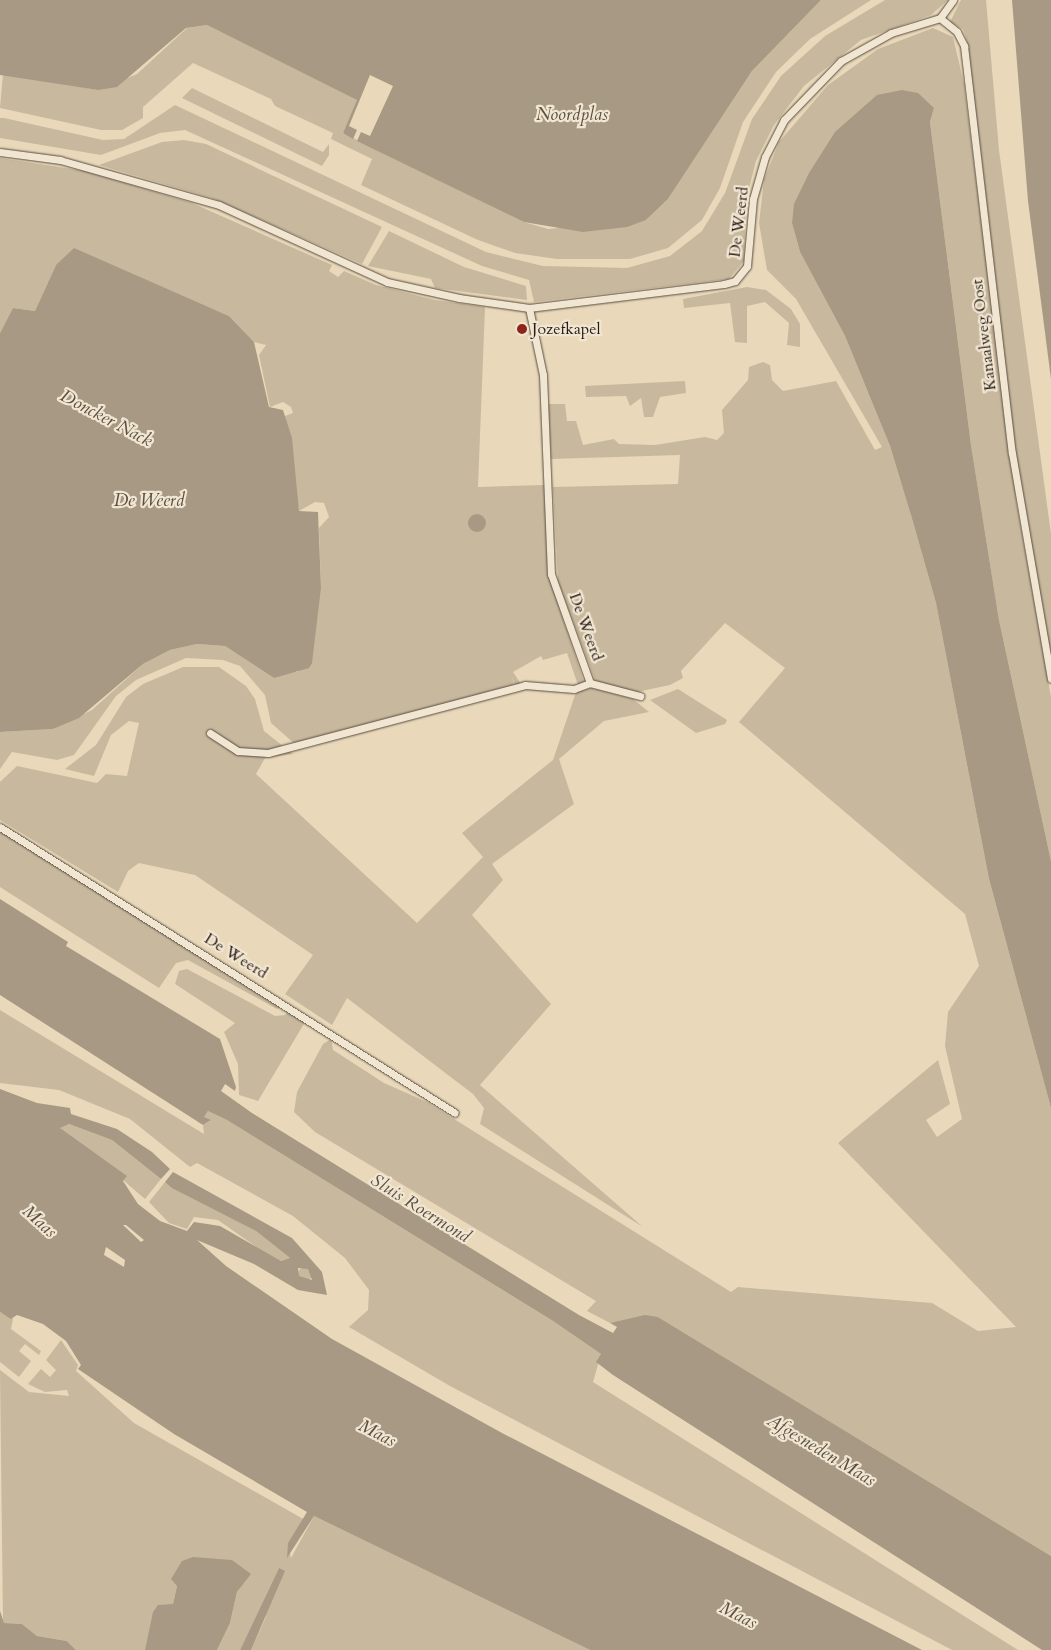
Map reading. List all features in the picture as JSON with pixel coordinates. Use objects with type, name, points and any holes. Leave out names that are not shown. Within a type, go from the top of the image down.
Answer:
[{"type":"street","points":[[940,18],[953,0]]},
{"type":"street","name":"De Weerd","points":[[0,152],[60,160],[219,205],[400,286],[529,308],[735,281],[747,266],[753,199],[765,157],[784,120],[841,61],[891,33],[940,18]]},
{"type":"street","name":"Kanaalweg Oost","points":[[940,18],[957,32],[964,46],[1012,453],[1051,679]]},
{"type":"street","name":"De Weerd","points":[[210,733],[238,751],[268,753],[526,685],[574,689],[590,683],[551,574],[543,375],[529,308]]},
{"type":"street","points":[[590,683],[640,696]]},
{"type":"street","name":"De Weerd","points":[[0,827],[455,1113]]},
{"type":"shaded area","points":[[821,0],[871,0],[810,39],[776,72],[743,122],[720,188],[702,220],[668,248],[630,259],[557,259],[515,253],[478,240],[361,185],[372,159],[331,139],[333,133],[275,106],[271,99],[193,63],[143,107],[143,118],[122,130],[101,130],[0,108],[3,74],[98,90],[137,74],[187,28],[207,25],[358,100],[343,133],[524,222],[548,229],[646,220],[668,199],[752,71]]},
{"type":"shaded area","points":[[885,0],[948,0],[931,15],[861,40],[804,86],[774,125],[756,161],[746,200],[744,261],[729,279],[534,302],[529,280],[482,266],[185,130],[160,133],[101,155],[0,138],[0,118],[4,118],[103,140],[124,139],[175,105],[486,252],[543,266],[627,268],[670,256],[702,231],[725,193],[752,119],[781,76],[825,36]]},
{"type":"shaded area","points":[[961,0],[986,0],[999,150],[1051,534],[1051,663],[1012,434],[967,41],[963,29],[950,22]]},
{"type":"shaded area","points":[[933,28],[953,37],[964,84],[1016,500],[1051,697],[1051,861],[999,620],[971,445],[930,122],[934,108],[792,223],[800,252],[845,336],[890,446],[913,522],[936,603],[989,879],[1051,1108],[1051,1556],[658,1317],[610,1323],[587,1311],[596,1301],[315,1132],[294,1112],[297,1092],[323,1044],[331,1039],[333,1050],[384,1083],[427,1102],[731,1292],[738,1287],[932,1303],[978,1331],[1016,1327],[838,1143],[938,1060],[950,1104],[926,1120],[937,1137],[962,1119],[945,1046],[948,1012],[979,966],[965,914],[739,722],[785,668],[725,623],[681,671],[683,678],[670,685],[637,692],[596,683],[558,581],[553,487],[678,484],[680,455],[551,459],[548,404],[565,404],[567,421],[576,421],[583,445],[614,439],[619,444],[655,445],[705,437],[717,440],[724,433],[722,410],[748,380],[749,367],[763,362],[770,365],[772,380],[783,391],[836,381],[875,450],[882,447],[796,299],[767,270],[759,223],[764,180],[779,142],[828,85],[878,49]]},
{"type":"shaded area","points":[[192,88],[323,152],[329,144],[329,155],[322,166],[182,98]]},
{"type":"shaded area","points":[[184,140],[206,144],[382,227],[362,264],[212,198],[99,165],[162,142]]},
{"type":"shaded area","points":[[0,158],[85,171],[192,203],[332,265],[329,271],[338,277],[344,271],[376,285],[435,300],[485,307],[478,487],[544,485],[548,574],[584,682],[578,685],[567,653],[543,660],[541,656],[513,672],[521,684],[515,686],[512,676],[514,685],[296,745],[271,723],[265,695],[240,666],[223,660],[186,658],[136,680],[116,696],[74,755],[57,760],[12,752],[0,769],[0,732],[53,729],[92,710],[143,664],[170,650],[197,644],[225,646],[274,678],[284,671],[298,672],[321,588],[319,528],[329,517],[324,503],[315,502],[299,511],[285,416],[293,413],[291,407],[283,402],[270,407],[259,355],[266,345],[254,342],[229,316],[157,285],[56,265],[35,311],[13,308],[0,333]]},
{"type":"shaded area","points":[[389,231],[464,267],[526,286],[527,300],[435,288],[431,279],[368,266]]},
{"type":"shaded area","points":[[747,287],[766,290],[791,309],[800,324],[800,347],[787,345],[789,323],[765,302],[747,306],[747,343],[735,342],[730,303],[684,308],[683,299]]},
{"type":"shaded area","points":[[685,381],[686,393],[660,397],[653,417],[644,417],[641,398],[630,406],[626,396],[586,397],[585,386]]},
{"type":"shaded area","points":[[183,667],[219,667],[246,686],[255,699],[264,731],[293,754],[265,758],[256,774],[417,923],[483,857],[462,833],[553,760],[576,692],[592,688],[633,699],[649,712],[604,721],[559,759],[574,804],[492,864],[503,880],[472,915],[551,1004],[480,1085],[643,1227],[480,1124],[484,1108],[473,1094],[347,998],[332,1025],[285,994],[313,955],[195,875],[139,863],[128,871],[118,892],[0,820],[0,782],[17,766],[97,783],[106,774],[127,776],[139,723],[129,721],[111,735],[94,776],[65,769],[96,745],[126,697],[143,684]]},
{"type":"shaded area","points":[[678,689],[727,720],[725,724],[696,733],[650,700]]},
{"type":"shaded area","points":[[0,830],[285,1005],[277,1009],[188,960],[176,963],[159,988],[0,887]]},
{"type":"shaded area","points":[[187,969],[275,1016],[285,1015],[290,1009],[305,1022],[258,1101],[239,1095],[238,1064],[224,1032],[235,1023],[175,984],[179,971]]},
{"type":"shaded area","points":[[0,1010],[204,1134],[203,1125],[210,1121],[204,1117],[208,1111],[227,1120],[553,1321],[601,1354],[593,1382],[1018,1650],[952,1650],[450,1386],[349,1327],[368,1310],[369,1290],[345,1258],[293,1216],[197,1163],[190,1167],[130,1119],[59,1090],[0,1083]]},
{"type":"shaded area","points":[[69,1124],[112,1140],[161,1179],[145,1199],[123,1180],[126,1176],[61,1132],[61,1127]]},
{"type":"shaded area","points":[[165,1182],[256,1231],[290,1258],[281,1261],[262,1251],[218,1220],[194,1217],[187,1229],[169,1223],[149,1202]]},
{"type":"shaded area","points":[[302,1267],[308,1267],[312,1274],[308,1281],[302,1281],[298,1277],[298,1271]]},
{"type":"shaded area","points":[[0,1312],[13,1319],[11,1329],[41,1351],[39,1355],[25,1344],[19,1351],[31,1361],[19,1377],[0,1362]]},
{"type":"shaded area","points":[[61,1340],[78,1365],[76,1371],[134,1423],[305,1520],[288,1543],[291,1558],[314,1516],[590,1650],[251,1650],[265,1619],[279,1568],[240,1650],[217,1650],[230,1623],[237,1592],[250,1574],[177,1586],[173,1604],[145,1650],[76,1650],[67,1641],[37,1636],[22,1624],[3,1623],[0,1370],[29,1392],[69,1396],[67,1390],[45,1392],[28,1384],[41,1369],[50,1377],[56,1370],[46,1360]]},
{"type":"water","name":"Noordplas","points":[[0,0],[821,0],[752,71],[668,199],[646,220],[627,227],[583,232],[524,222],[357,141],[361,132],[370,136],[393,86],[370,75],[349,126],[357,130],[353,139],[343,133],[357,100],[207,25],[186,28],[117,87],[98,90],[0,75]]},
{"type":"water","points":[[1012,0],[1051,0],[1051,379],[1028,201]]},
{"type":"water","points":[[902,90],[918,93],[934,108],[930,122],[971,445],[999,620],[1051,861],[1051,1108],[989,879],[936,603],[913,522],[890,446],[845,336],[800,252],[792,223],[794,204],[809,173],[835,132],[877,95]]},
{"type":"water","name":"De Weerd","points":[[74,248],[229,316],[254,342],[269,407],[283,410],[292,438],[299,511],[318,512],[321,588],[312,663],[309,668],[274,678],[225,646],[197,644],[170,650],[143,664],[79,718],[53,729],[0,732],[0,333],[13,308],[35,311],[56,265]]},
{"type":"water","points":[[477,514],[483,517],[486,523],[483,529],[477,532],[471,529],[468,523],[471,517]]},
{"type":"water","name":"Afgesneden Maas","points":[[0,899],[68,942],[66,946],[220,1039],[236,1087],[235,1091],[225,1084],[221,1091],[252,1113],[579,1315],[613,1333],[617,1327],[610,1323],[645,1315],[658,1317],[1051,1556],[1051,1650],[1042,1650],[613,1375],[596,1362],[601,1354],[553,1321],[227,1120],[208,1111],[204,1117],[211,1120],[203,1125],[0,995]]},
{"type":"water","name":"Maas","points":[[0,1089],[37,1103],[70,1108],[71,1114],[117,1129],[152,1152],[170,1169],[161,1179],[112,1140],[69,1124],[60,1128],[127,1176],[123,1181],[138,1204],[160,1221],[187,1231],[194,1222],[220,1226],[281,1261],[290,1258],[256,1231],[172,1188],[165,1182],[173,1172],[292,1238],[322,1272],[327,1295],[298,1290],[254,1264],[197,1240],[226,1266],[332,1339],[502,1433],[922,1650],[590,1650],[314,1516],[287,1558],[288,1543],[307,1512],[174,1434],[78,1369],[81,1365],[66,1341],[43,1324],[17,1315],[11,1319],[0,1312]],"holes":[[[123,1225],[126,1225],[144,1240],[141,1242]],[[106,1247],[125,1260],[124,1267],[104,1255]],[[298,1268],[308,1269],[312,1280],[299,1276]]]},
{"type":"water","points":[[193,1557],[232,1560],[251,1574],[237,1592],[230,1623],[217,1650],[145,1650],[153,1612],[158,1605],[173,1604],[177,1586],[171,1579],[182,1561]]},
{"type":"water","points":[[279,1568],[285,1571],[251,1650],[240,1650]]},
{"type":"water","points":[[0,1611],[4,1623],[22,1624],[37,1636],[67,1641],[76,1650],[0,1650]]},
{"type":"place","name":"Jozefkapel","points":[[522,329]]},
{"type":"water label","name":"Doncker Nack","points":[[106,419]]},
{"type":"water label","name":"Sluis Roermond","points":[[420,1209]]}]
